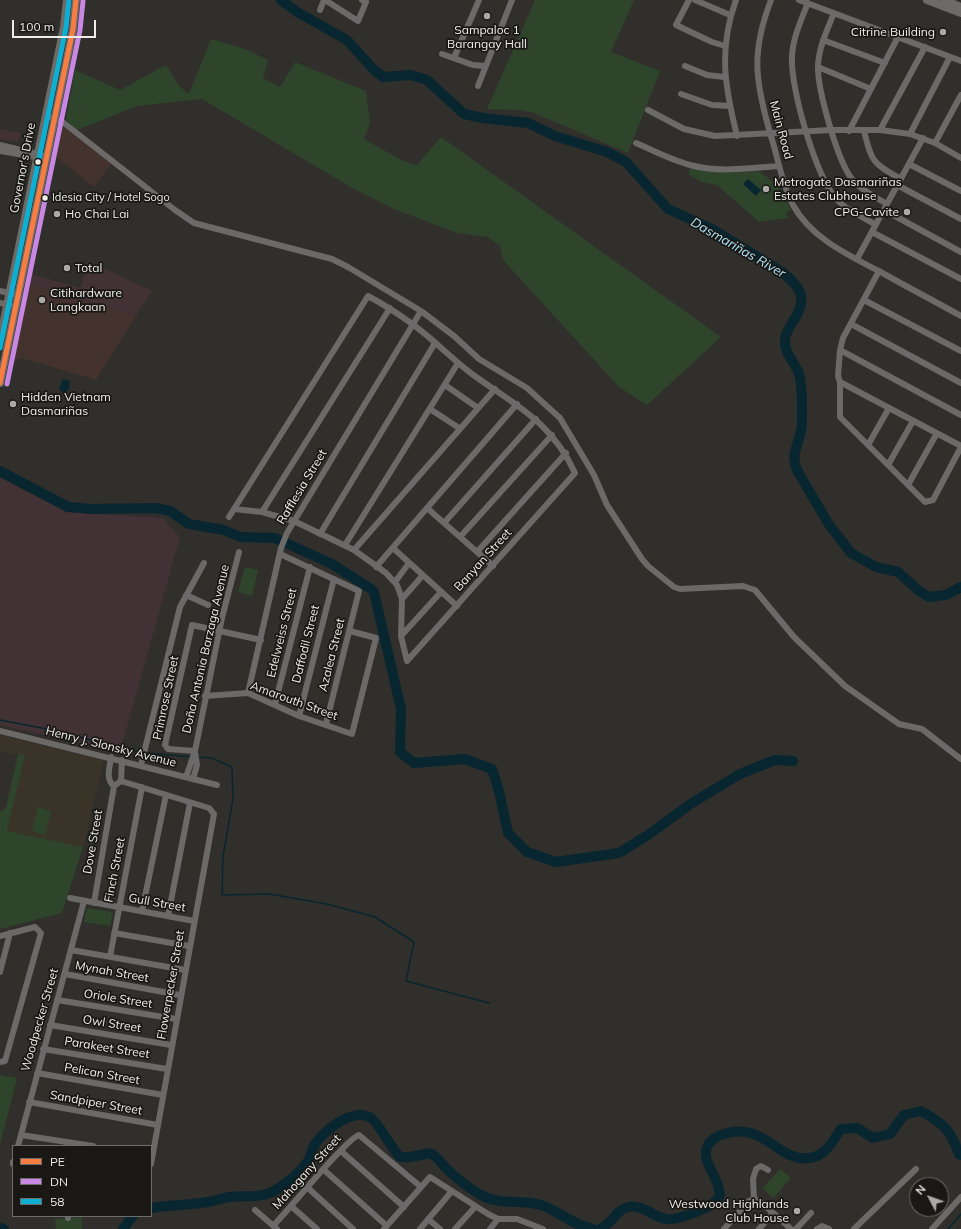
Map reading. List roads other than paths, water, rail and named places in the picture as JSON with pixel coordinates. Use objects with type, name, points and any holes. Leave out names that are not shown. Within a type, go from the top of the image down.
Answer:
[{"type":"main road","name":"Governor's Drive","points":[[0,340],[4,304],[10,293],[64,27],[67,0]]},
{"type":"main road","name":"Governor's Drive","points":[[0,383],[73,29],[76,0]]},
{"type":"main road","points":[[927,0],[961,13]]},
{"type":"main road","points":[[944,0],[961,7]]},
{"type":"street","points":[[320,10],[325,0],[358,21],[364,1]]},
{"type":"street","points":[[454,58],[478,0]]},
{"type":"street","points":[[478,86],[512,0]]},
{"type":"street","points":[[689,0],[676,25],[706,40],[725,46]]},
{"type":"street","points":[[695,0],[730,15]]},
{"type":"street","points":[[736,0],[730,15],[725,46],[724,77],[737,136]]},
{"type":"street","name":"Main Road","points":[[771,0],[759,36],[756,63],[759,88],[787,194],[806,223],[829,243],[961,316]]},
{"type":"street","points":[[799,0],[961,61]]},
{"type":"street","points":[[808,4],[796,35],[792,55],[792,76],[807,131],[821,173],[831,192],[847,209],[876,225]]},
{"type":"street","points":[[834,13],[823,40],[818,67],[823,96],[840,157],[852,180],[885,207],[961,252]]},
{"type":"street","points":[[849,131],[898,37]]},
{"type":"street","points":[[823,40],[885,63]]},
{"type":"street","points":[[880,130],[925,48]]},
{"type":"street","points":[[442,54],[473,65],[485,66]]},
{"type":"street","points":[[910,134],[950,57]]},
{"type":"street","points":[[685,66],[707,75],[724,77]]},
{"type":"street","points":[[818,67],[871,89]]},
{"type":"street","points":[[680,94],[712,105],[730,106]]},
{"type":"street","points":[[935,143],[961,95]]},
{"type":"street","points":[[648,110],[673,124],[693,132],[715,136],[832,130],[880,130],[910,134],[923,138],[960,155]]},
{"type":"street","points":[[46,116],[60,120],[175,210],[194,222],[332,259],[365,276],[421,311],[454,336],[479,359],[532,392],[560,418],[594,475],[607,504],[648,566],[674,587],[680,589],[743,586],[755,590],[794,638],[845,686],[899,724],[922,730],[961,759]]},
{"type":"street","points":[[864,130],[874,162],[879,167],[899,182],[961,219]]},
{"type":"street","points":[[857,259],[923,138]]},
{"type":"street","points":[[636,143],[679,162],[708,169],[741,170],[779,166]]},
{"type":"street","points":[[0,145],[47,158]]},
{"type":"street","points":[[0,151],[38,156]]},
{"type":"street","points":[[909,164],[961,191]]},
{"type":"street","points":[[872,232],[961,279]]},
{"type":"street","points":[[840,382],[961,447],[933,500],[928,502],[922,500],[840,417],[840,382],[838,376],[840,350],[844,338],[879,271]]},
{"type":"street","points":[[0,291],[18,295]]},
{"type":"street","points":[[229,517],[368,296],[390,308],[412,323],[458,363],[536,419],[552,435],[566,453],[477,552]]},
{"type":"street","points":[[864,300],[961,351]]},
{"type":"street","points":[[4,304],[16,307]]},
{"type":"street","points":[[262,512],[390,308]]},
{"type":"street","name":"Rafflesia Street","points":[[248,693],[281,551],[287,533],[412,323],[421,311]]},
{"type":"street","points":[[851,324],[961,383]]},
{"type":"street","points":[[320,534],[436,343]]},
{"type":"street","points":[[840,350],[961,415]]},
{"type":"street","points":[[345,545],[458,363]]},
{"type":"street","points":[[445,385],[478,408]]},
{"type":"street","points":[[354,550],[494,389]]},
{"type":"street","points":[[376,567],[517,404]]},
{"type":"street","points":[[868,445],[889,408]]},
{"type":"street","points":[[430,409],[459,428]]},
{"type":"street","points":[[444,523],[536,419]]},
{"type":"street","points":[[888,465],[913,421]]},
{"type":"street","points":[[908,485],[937,433]]},
{"type":"street","points":[[460,537],[552,435]]},
{"type":"street","name":"Banyan Street","points":[[401,636],[407,661],[575,473],[566,453]]},
{"type":"street","points":[[427,508],[493,566]]},
{"type":"street","points":[[234,510],[262,512],[294,521],[354,550],[386,573],[395,582],[402,599],[401,636]]},
{"type":"street","points":[[392,548],[457,606]]},
{"type":"street","points":[[281,551],[334,579]]},
{"type":"street","name":"Doña Antonia Barzaga Avenue","points":[[186,777],[194,751],[205,696],[239,552]]},
{"type":"street","points":[[141,765],[180,607],[204,563]]},
{"type":"street","points":[[395,582],[409,563]]},
{"type":"street","name":"Edelweiss Street","points":[[275,704],[310,567]]},
{"type":"street","points":[[402,599],[423,575]]},
{"type":"street","name":"Azalea Street","points":[[326,724],[359,591],[334,579]]},
{"type":"street","name":"Daffodil Street","points":[[299,716],[334,579]]},
{"type":"street","points":[[401,636],[441,592]]},
{"type":"street","points":[[186,595],[208,605]]},
{"type":"street","name":"Primrose Street","points":[[194,751],[168,749],[165,745],[192,625],[220,630]]},
{"type":"street","points":[[220,630],[260,640]]},
{"type":"street","name":"Amarouth Street","points":[[205,696],[248,693],[299,716],[352,734],[376,638],[350,631]]},
{"type":"street","name":"Henry J. Slonsky Avenue","points":[[0,731],[111,757],[217,785]]},
{"type":"street","name":"Doña Antonia Barzaga Avenue","points":[[193,779],[197,765],[194,751]]},
{"type":"street","name":"Dove Street","points":[[94,903],[114,786],[109,781],[108,774],[111,757]]},
{"type":"street","points":[[121,781],[122,760]]},
{"type":"street","points":[[114,786],[121,781]]},
{"type":"street","points":[[121,781],[190,803],[168,916]]},
{"type":"street","name":"Finch Street","points":[[110,957],[142,787]]},
{"type":"street","points":[[142,911],[166,795]]},
{"type":"street","name":"Flowerpecker Street","points":[[152,1155],[214,814],[212,811],[190,803]]},
{"type":"street","name":"Gull Street","points":[[70,898],[194,921]]},
{"type":"street","name":"Woodpecker Street","points":[[18,1145],[36,1073],[84,901]]},
{"type":"street","points":[[0,936],[35,927],[39,929],[41,933],[3,1061]]},
{"type":"street","points":[[0,972],[10,933]]},
{"type":"street","points":[[114,933],[189,946]]},
{"type":"street","points":[[71,950],[185,970]]},
{"type":"street","name":"Mynah Street","points":[[64,974],[180,995]]},
{"type":"street","name":"Oriole Street","points":[[57,1000],[176,1019]]},
{"type":"street","name":"Owl Street","points":[[50,1025],[171,1045]]},
{"type":"street","name":"Parakeet Street","points":[[43,1049],[168,1069]]},
{"type":"street","name":"Pelican Street","points":[[36,1073],[163,1095]]},
{"type":"street","name":"Sandpiper Street","points":[[29,1102],[158,1125]]},
{"type":"street","points":[[21,1135],[86,1145]]},
{"type":"street","name":"Mahogany Street","points":[[275,1227],[291,1206],[355,1136],[359,1135],[421,1187]]},
{"type":"street","points":[[341,1151],[404,1207]]},
{"type":"street","points":[[754,1199],[753,1174],[756,1169],[761,1166],[768,1170]]},
{"type":"street","points":[[854,1229],[916,1169]]},
{"type":"street","points":[[324,1170],[386,1227],[430,1177],[498,1219],[517,1219],[528,1227],[543,1229]]},
{"type":"street","points":[[308,1188],[353,1229]]},
{"type":"street","points":[[420,1229],[452,1191]]},
{"type":"street","points":[[932,1229],[961,1197]]},
{"type":"street","points":[[724,1229],[749,1201],[754,1199],[761,1202],[791,1229]]},
{"type":"street","points":[[291,1206],[317,1229]]},
{"type":"street","points":[[455,1229],[475,1206]]},
{"type":"street","points":[[255,1210],[275,1227]]},
{"type":"street","points":[[759,1229],[773,1213]]},
{"type":"street","points":[[796,1229],[811,1213]]},
{"type":"street","points":[[428,1219],[440,1229]]},
{"type":"street","points":[[490,1229],[498,1219]]},
{"type":"street","points":[[817,1229],[822,1226],[829,1229]]},
{"type":"water","points":[[748,179],[761,190],[756,196],[743,184]]},
{"type":"water","points":[[63,379],[70,381],[69,389],[64,393],[59,389]]},
{"type":"waterway","name":"Dasmariñas River","points":[[281,0],[297,12],[347,40],[374,70],[383,77],[411,75],[427,80],[464,114],[483,118],[528,123],[555,136],[607,152],[626,162],[668,209],[712,229],[782,272],[789,278],[795,284],[801,295],[800,308],[787,332],[785,340],[786,349],[799,374],[801,385],[802,423],[794,458],[797,470],[828,523],[851,553],[876,567],[898,572],[919,591],[929,597],[946,595],[961,587]]},
{"type":"waterway","points":[[0,471],[68,507],[92,509],[156,508],[170,511],[189,524],[224,530],[240,537],[275,538],[332,564],[371,589],[374,592],[401,709],[400,752],[414,763],[465,759],[492,769],[499,791],[508,833],[527,852],[556,862],[619,853],[648,835],[692,803],[740,774],[775,760],[793,761]]},
{"type":"waterway","points":[[0,720],[47,729],[142,753]]},
{"type":"waterway","points":[[146,753],[192,757]]},
{"type":"waterway","points":[[198,757],[212,758],[232,767],[233,799],[223,856],[222,895],[269,894],[327,904],[375,917],[414,942],[406,981],[489,1003]]},
{"type":"waterway","points":[[600,1229],[608,1224],[620,1211],[628,1207],[638,1207],[661,1218],[671,1219],[691,1214],[711,1205],[720,1195],[717,1183],[708,1164],[706,1149],[711,1141],[718,1136],[734,1132],[747,1132],[759,1136],[788,1154],[798,1158],[809,1158],[815,1157],[828,1148],[841,1129],[857,1128],[873,1138],[890,1134],[904,1115],[921,1111],[945,1128],[959,1154],[961,1155]]},
{"type":"waterway","points":[[152,1208],[211,1202],[229,1197],[258,1196],[274,1191],[292,1178],[308,1161],[315,1144],[325,1132],[348,1118],[356,1115],[364,1115],[374,1120],[400,1157],[410,1157],[430,1153],[459,1180],[481,1195],[496,1200],[526,1202],[541,1205],[572,1221],[593,1229]]},
{"type":"waterway","points":[[948,1229],[961,1214]]},
{"type":"waterway","points":[[123,1229],[132,1217]]},
{"type":"waterway","points":[[0,1228],[4,1229]]},
{"type":"place","name":"Sampaloc 1 Barangay Hall","points":[[487,16]]},
{"type":"place","name":"Citrine Building","points":[[943,32]]},
{"type":"place","name":"Metrogate Dasmariñas Estates Clubhouse","points":[[766,189]]},
{"type":"place","name":"Idesia City / Hotel Sogo","points":[[45,198]]},
{"type":"place","name":"CPG-Cavite","points":[[907,212]]},
{"type":"place","name":"Ho Chai Lai","points":[[57,214]]},
{"type":"place","name":"Total","points":[[67,268]]},
{"type":"place","name":"Citihardware Langkaan","points":[[42,300]]},
{"type":"place","name":"Hidden Vietnam Dasmariñas","points":[[13,404]]},
{"type":"place","name":"Westwood Highlands Club House","points":[[797,1211]]}]
